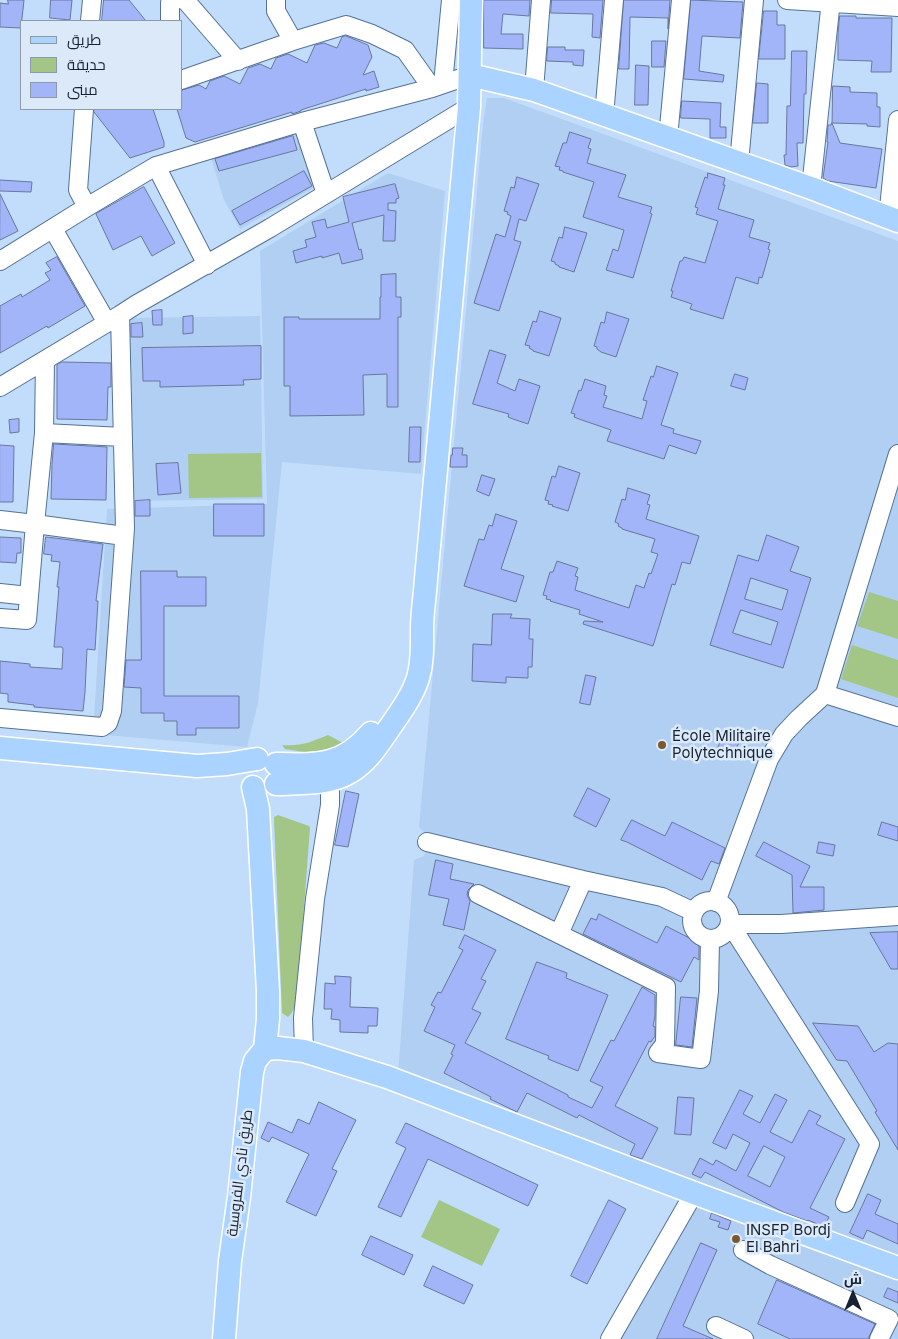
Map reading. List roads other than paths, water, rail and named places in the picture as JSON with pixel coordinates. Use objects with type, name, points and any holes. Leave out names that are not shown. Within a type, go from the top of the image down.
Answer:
[{"type":"main road","points":[[0,748],[197,766],[262,782],[328,780],[350,773],[370,756],[404,706],[418,678],[423,650],[422,628],[469,107],[471,0]]},
{"type":"main road","points":[[470,75],[534,90],[811,188],[893,220]]},
{"type":"main road","points":[[262,782],[312,765],[340,759],[365,741],[402,690],[409,676],[414,660],[416,642],[422,628]]},
{"type":"main road","points":[[262,782],[268,991],[266,1049],[278,1048],[304,1051],[387,1077],[898,1268]]},
{"type":"main road","name":"طريق نادي الفروسية","points":[[224,1339],[230,1261],[239,1197],[252,1072],[255,1061],[266,1049]]},
{"type":"street","points":[[90,20],[92,0]]},
{"type":"street","points":[[170,20],[170,3],[174,0]]},
{"type":"street","points":[[183,0],[186,1],[238,61]]},
{"type":"street","points":[[276,0],[276,11],[293,41]]},
{"type":"street","points":[[438,86],[451,0]]},
{"type":"street","points":[[534,90],[541,0]]},
{"type":"street","points":[[604,116],[614,0]]},
{"type":"street","points":[[668,138],[681,0]]},
{"type":"street","points":[[739,163],[754,0]]},
{"type":"street","points":[[787,0],[830,1],[898,7]]},
{"type":"street","points":[[811,188],[830,1]]},
{"type":"street","points":[[182,80],[293,41],[346,25],[372,34],[405,50],[438,86]]},
{"type":"street","points":[[0,261],[87,206],[156,166],[302,122],[438,86],[470,75]]},
{"type":"street","points":[[0,387],[137,304],[207,265],[381,162],[469,107]]},
{"type":"street","points":[[84,110],[78,190],[87,206]]},
{"type":"street","points":[[893,220],[898,120]]},
{"type":"street","points":[[302,122],[326,194]]},
{"type":"street","points":[[156,166],[207,265]]},
{"type":"street","points":[[0,718],[102,727],[108,722],[112,711],[124,536],[123,437],[114,319],[53,229]]},
{"type":"street","points":[[0,618],[27,620],[44,433],[45,360]]},
{"type":"street","points":[[44,433],[123,437]]},
{"type":"street","points":[[716,902],[769,759],[784,734],[825,694],[898,454]]},
{"type":"street","points":[[0,520],[124,536]]},
{"type":"street","points":[[0,593],[29,596]]},
{"type":"street","points":[[825,694],[898,717]]},
{"type":"street","points":[[304,1051],[303,1018],[314,899],[330,805],[328,780]]},
{"type":"street","points":[[427,842],[662,897],[694,912]]},
{"type":"street","points":[[559,934],[583,880]]},
{"type":"street","points":[[478,894],[666,987],[665,1044],[658,1053],[701,1059],[709,991],[710,939]]},
{"type":"street","points":[[716,902],[727,910],[730,924],[726,933],[721,936],[710,939],[704,938],[695,929],[693,924],[694,912],[703,903],[716,902]]},
{"type":"street","points":[[730,924],[781,924],[898,916]]},
{"type":"street","points":[[730,924],[870,1144],[845,1203]]},
{"type":"street","points":[[610,1339],[694,1193]]},
{"type":"street","points":[[743,1250],[770,1265],[889,1319],[879,1339]]},
{"type":"street","points":[[716,1326],[744,1339]]},
{"type":"place","name":"École Militaire Polytechnique","points":[[662,745]]},
{"type":"place","name":"INSFP Bordj El Bahri","points":[[736,1239]]}]
